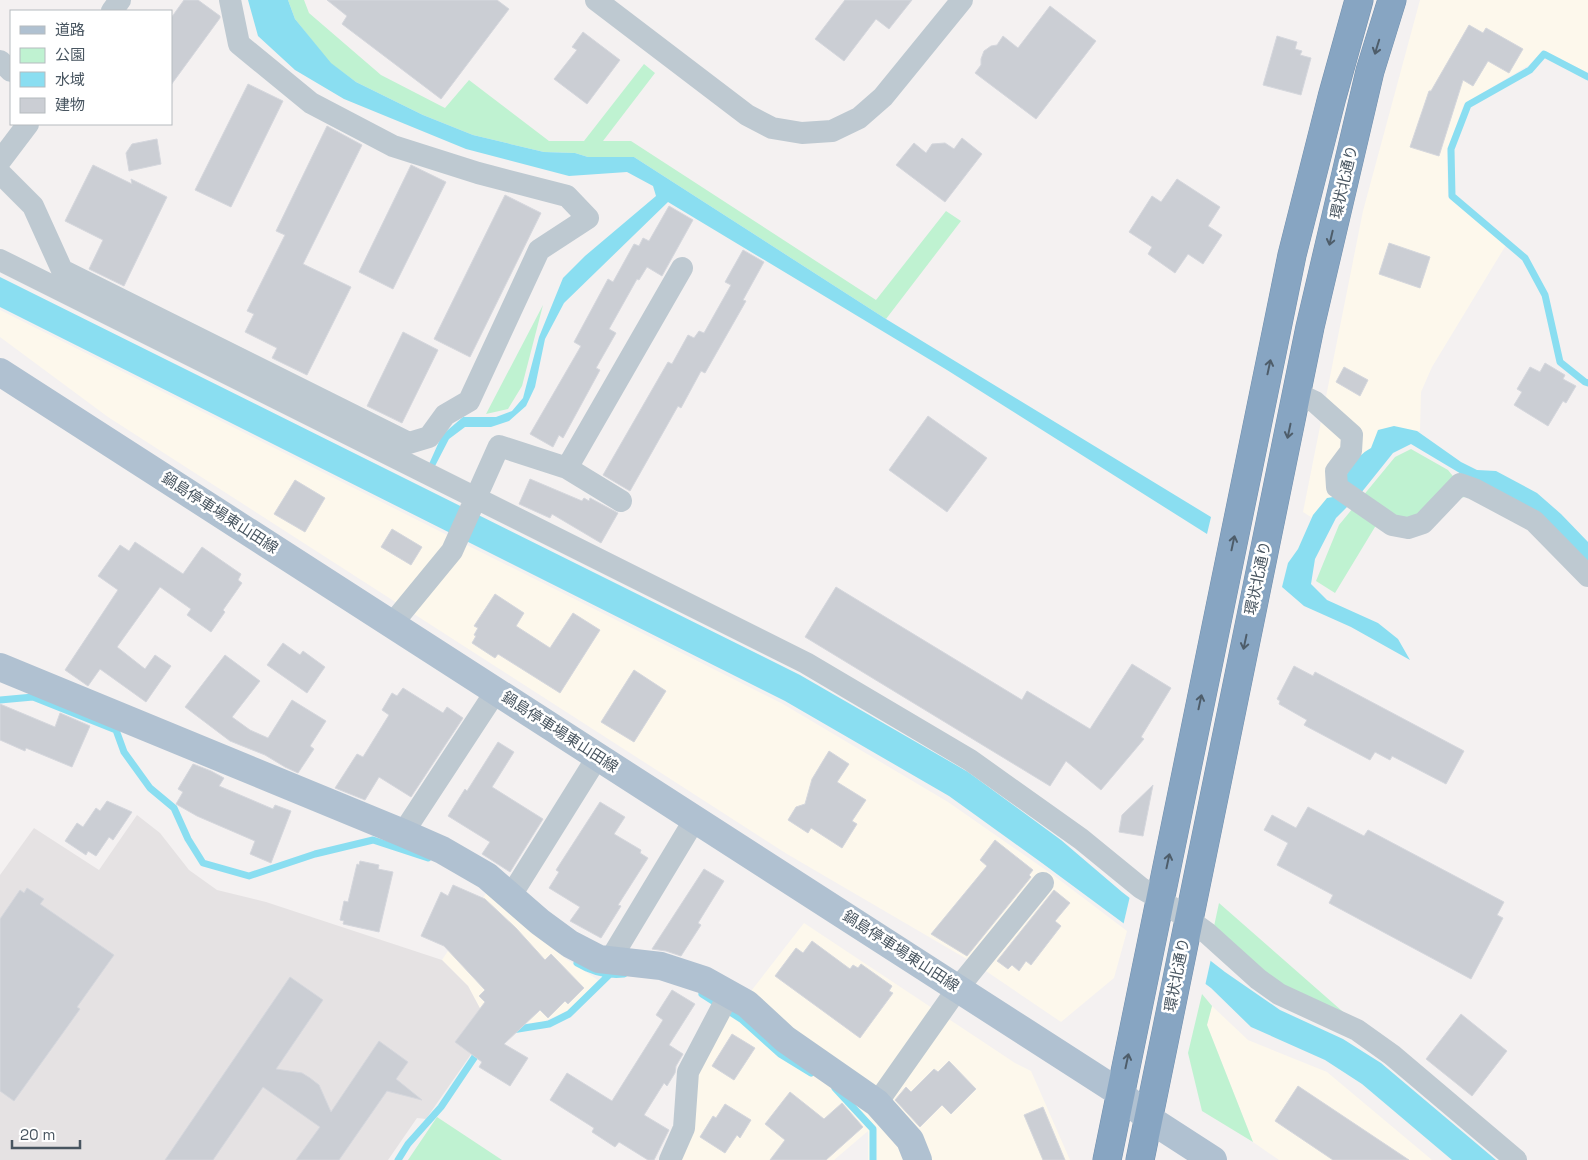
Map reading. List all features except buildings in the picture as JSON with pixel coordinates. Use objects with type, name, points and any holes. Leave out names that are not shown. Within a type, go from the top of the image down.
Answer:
[{"type":"highway","name":"環状北通り","points":[[1107,1160],[1292,255],[1332,97],[1360,0]]},
{"type":"highway","name":"環状北通り","points":[[1140,1160],[1310,327],[1370,71],[1392,0]]},
{"type":"main road","name":"鍋島停車場東山田線","points":[[0,372],[1120,1092],[1148,1118],[1213,1160]]},
{"type":"main road","points":[[0,667],[442,850],[487,876],[540,922],[570,944],[599,959],[661,966],[704,980],[725,1002],[747,1004],[785,1039],[877,1103],[910,1140],[918,1160]]},
{"type":"street","points":[[0,173],[34,206],[62,270],[409,443],[430,437],[445,415],[469,401],[539,250],[588,218],[567,196],[478,173],[393,146],[311,103],[239,44],[230,0]]},
{"type":"street","points":[[596,0],[747,115],[772,128],[802,133],[832,131],[859,118],[883,97],[962,0]]},
{"type":"street","points":[[0,61],[10,70]]},
{"type":"street","points":[[0,161],[27,125]]},
{"type":"street","points":[[0,260],[475,501],[806,663],[839,682],[970,760],[1081,839],[1187,925],[1207,934],[1258,979],[1280,994],[1356,1030],[1392,1055],[1516,1160]]},
{"type":"street","points":[[567,468],[682,268]]},
{"type":"street","points":[[1296,393],[1315,402],[1352,435],[1351,451],[1336,471],[1337,487],[1392,525],[1408,528],[1422,523],[1460,484],[1474,489],[1534,521],[1588,576]]},
{"type":"street","points":[[392,624],[452,551],[499,446],[567,468],[621,501]]},
{"type":"street","points":[[403,833],[496,691]]},
{"type":"street","points":[[510,897],[598,756]]},
{"type":"street","points":[[610,960],[696,819]]},
{"type":"street","points":[[877,1103],[958,988],[1043,883]]},
{"type":"street","points":[[670,1160],[684,1128],[688,1072],[725,1002]]},
{"type":"shaded area","points":[[1420,0],[1588,0],[1588,73],[1543,50],[1529,65],[1464,104],[1447,151],[1448,197],[1506,245],[1432,367],[1421,392],[1420,431],[1397,433],[1322,524],[1303,512],[1363,211]]},
{"type":"shaded area","points":[[0,310],[783,704],[948,802],[1053,875],[1127,931],[1114,978],[1061,1022],[977,965],[787,854],[108,417],[0,337]]},
{"type":"shaded area","points":[[137,815],[160,833],[189,870],[217,890],[266,902],[442,960],[468,986],[490,1027],[426,1119],[417,1118],[388,1160],[0,1160],[0,875],[34,828],[99,870]]},
{"type":"shaded area","points":[[487,892],[566,959],[598,980],[570,1010],[542,1022],[490,1027],[468,986],[442,960]]},
{"type":"shaded area","points":[[804,923],[1015,1063],[1031,1071],[1070,1160],[868,1160],[868,1131],[834,1160],[675,1160],[692,1073],[738,989],[748,995]]},
{"type":"shaded area","points":[[1212,1006],[1248,1040],[1327,1072],[1432,1160],[1279,1160],[1253,1142],[1207,1025]]},
{"type":"green space","points":[[288,0],[304,0],[309,13],[381,75],[445,108],[469,80],[549,141],[584,141],[644,64],[655,73],[603,141],[631,141],[876,300],[946,211],[961,221],[886,319],[634,157],[588,157],[575,153],[544,152],[473,135],[423,115],[356,82],[330,63],[295,19]]},
{"type":"green space","points":[[543,305],[522,386],[508,409],[486,414]]},
{"type":"green space","points":[[1411,449],[1448,470],[1469,496],[1452,500],[1425,531],[1378,522],[1335,593],[1316,581],[1339,525],[1395,457]]},
{"type":"green space","points":[[1219,903],[1350,1018],[1272,982],[1213,931]]},
{"type":"green space","points":[[1202,994],[1212,1006],[1207,1025],[1253,1142],[1202,1111],[1188,1053]]},
{"type":"green space","points":[[437,1117],[502,1160],[408,1160]]},
{"type":"water","points":[[248,0],[288,0],[295,19],[331,63],[356,82],[423,115],[473,135],[544,152],[575,153],[588,157],[634,157],[886,319],[1211,517],[1207,534],[947,370],[668,202],[564,303],[545,339],[535,387],[526,406],[509,421],[491,427],[465,427],[449,439],[434,468],[429,464],[442,435],[463,417],[496,417],[512,411],[523,398],[539,337],[563,278],[585,256],[656,196],[653,186],[627,172],[569,176],[466,149],[344,99],[295,70],[258,36]]},
{"type":"water","points":[[0,277],[800,675],[968,772],[1061,840],[1122,892],[1225,972],[1280,1010],[1343,1039],[1381,1063],[1496,1160],[1452,1160],[1362,1084],[1325,1060],[1251,1027],[1211,988],[949,796],[785,701],[0,307]]},
{"type":"water","points":[[1394,426],[1417,431],[1461,462],[1477,470],[1496,471],[1537,493],[1588,542],[1588,561],[1473,481],[1411,444],[1393,453],[1361,493],[1336,518],[1315,559],[1311,584],[1327,600],[1378,623],[1398,639],[1410,660],[1351,627],[1304,606],[1282,587],[1288,563],[1298,549],[1313,515],[1327,498],[1339,496],[1350,468],[1359,457],[1371,448],[1378,430]]},
{"type":"pier","points":[[1130,896],[1211,959],[1205,986],[1123,926]]},
{"type":"waterway","points":[[1588,77],[1544,54],[1530,70],[1468,105],[1451,149],[1452,196],[1525,258],[1545,295],[1560,362],[1588,383]]},
{"type":"waterway","points":[[0,700],[33,697],[116,730],[124,752],[150,788],[174,808],[188,839],[203,863],[249,876],[315,854],[373,840],[428,858]]},
{"type":"waterway","points":[[577,963],[599,973],[624,974]]},
{"type":"waterway","points":[[512,1030],[549,1024],[569,1014],[609,975]]},
{"type":"waterway","points":[[702,994],[741,1019],[780,1054],[811,1073]]},
{"type":"waterway","points":[[398,1160],[408,1144],[441,1107],[480,1049]]},
{"type":"waterway","points":[[835,1088],[873,1129],[873,1160]]}]
